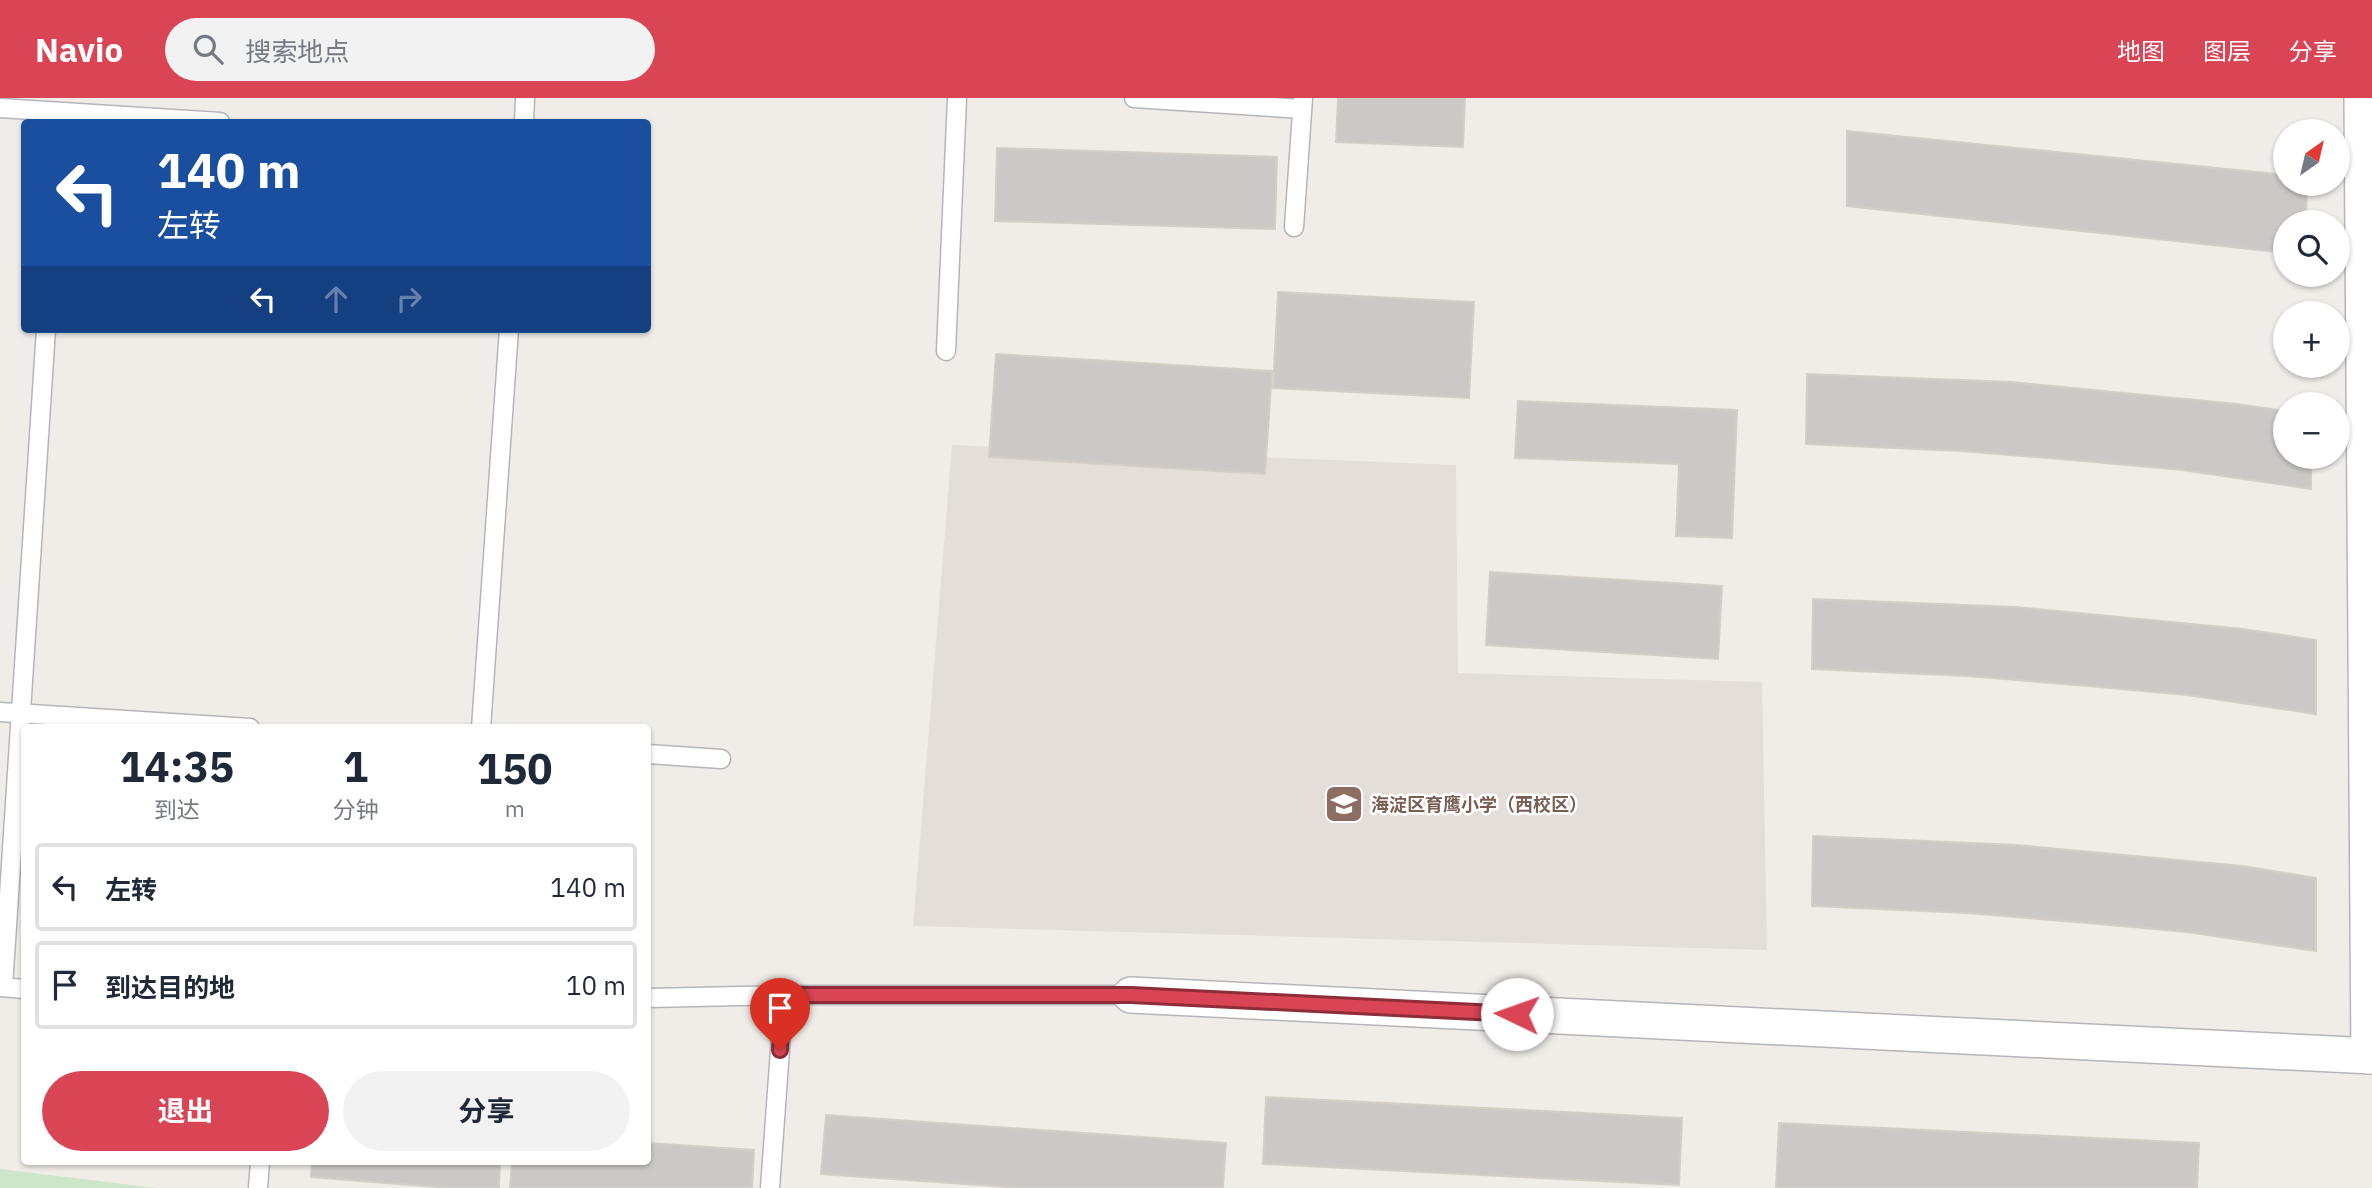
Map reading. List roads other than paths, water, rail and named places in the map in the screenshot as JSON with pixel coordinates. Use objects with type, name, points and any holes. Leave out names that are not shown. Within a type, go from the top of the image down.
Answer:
[{"type":"street","points":[[1131,995],[2371,1056],[2362,98]]},
{"type":"lane","points":[[524,119],[525,98]]},
{"type":"lane","points":[[946,351],[957,98]]},
{"type":"lane","points":[[1134,98],[1302,103],[1294,226]]},
{"type":"lane","points":[[0,108],[176,119]]},
{"type":"lane","points":[[21,989],[2,987],[46,333]]},
{"type":"lane","points":[[481,724],[509,333]]},
{"type":"lane","points":[[0,712],[189,724]]},
{"type":"lane","points":[[651,754],[721,759]]},
{"type":"lane","points":[[769,1188],[784,995]]},
{"type":"lane","points":[[651,998],[784,995],[1131,995]]},
{"type":"lane","points":[[258,1188],[260,1165]]},
{"type":"place","name":"海淀区育鹰小学（西校区）","points":[[1344,804]]}]
